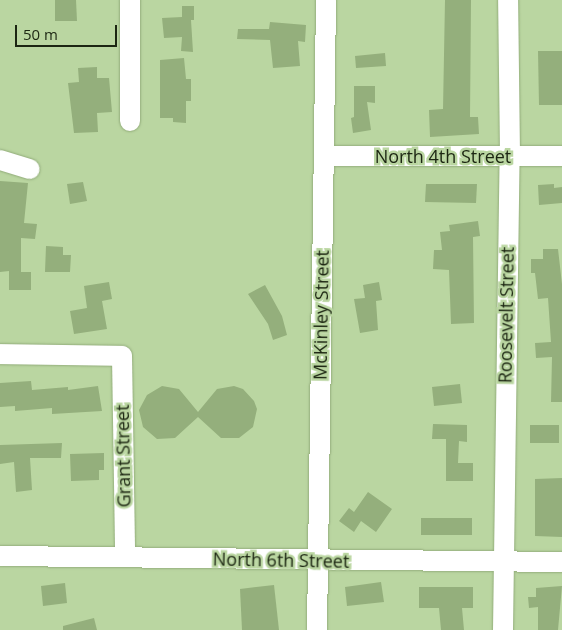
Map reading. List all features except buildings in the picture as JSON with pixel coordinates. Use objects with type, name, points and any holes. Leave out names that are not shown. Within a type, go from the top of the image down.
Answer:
[{"type":"street","points":[[130,0],[130,122]]},
{"type":"street","name":"McKinley Street","points":[[317,630],[326,0]]},
{"type":"street","name":"Roosevelt Street","points":[[503,630],[502,562],[510,155],[508,0]]},
{"type":"street","name":"North 4th Street","points":[[324,156],[562,156]]},
{"type":"street","points":[[0,160],[30,169]]},
{"type":"street","name":"Grant Street","points":[[0,354],[122,356],[125,556]]},
{"type":"street","name":"North 6th Street","points":[[0,556],[562,562]]}]
